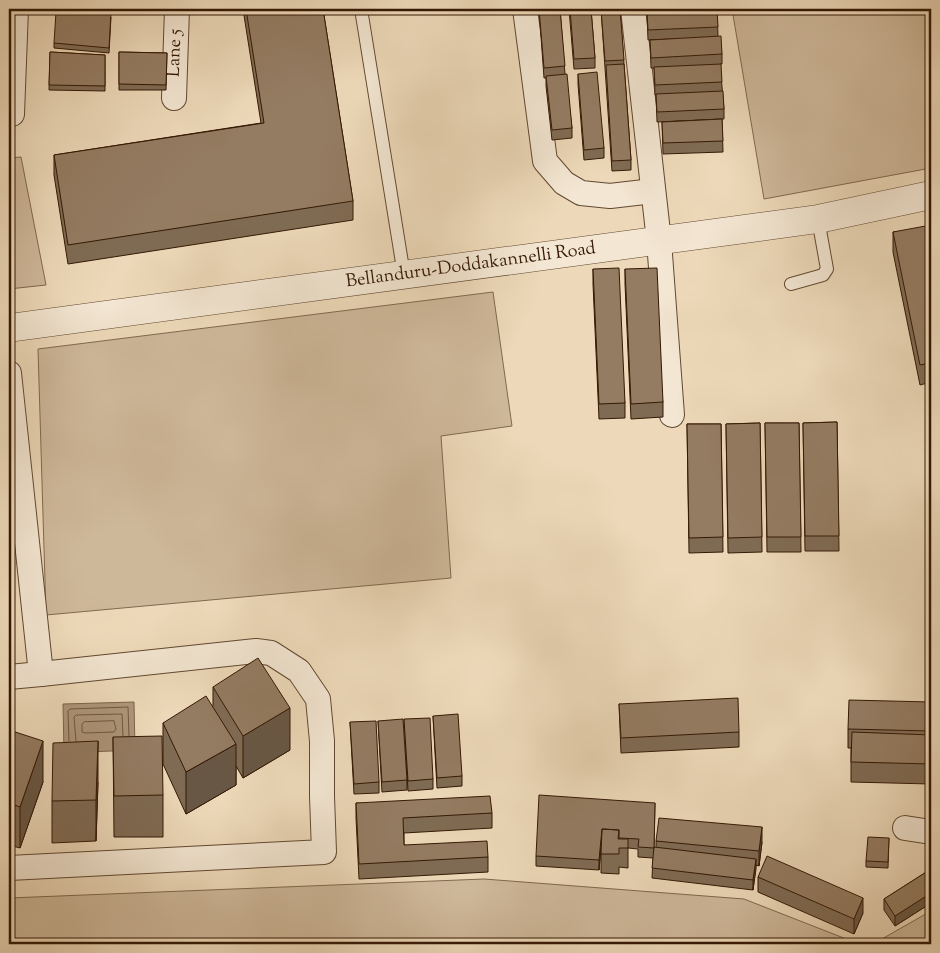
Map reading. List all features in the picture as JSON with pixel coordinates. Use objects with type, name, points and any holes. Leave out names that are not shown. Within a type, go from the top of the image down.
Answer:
[{"type":"street","points":[[12,114],[16,9]]},
{"type":"street","name":"Lane 5","points":[[174,98],[177,9]]},
{"type":"street","points":[[525,9],[545,161],[564,183],[580,193],[610,196],[653,191]]},
{"type":"street","points":[[633,9],[659,241],[672,415]]},
{"type":"street","name":"Bellanduru-Doddakannelli Road","points":[[9,328],[818,219],[931,195]]},
{"type":"street","points":[[9,373],[41,674]]},
{"type":"street","points":[[9,677],[256,651],[271,653],[284,660],[299,671],[318,699],[321,735],[324,852],[9,868]]},
{"type":"street","points":[[906,828],[931,832]]},
{"type":"lane","points":[[361,9],[404,275]]},
{"type":"lane","points":[[791,284],[823,274],[827,269],[818,219]]},
{"type":"shaded area","points":[[732,9],[931,9],[931,168],[764,199]]},
{"type":"shaded area","points":[[21,157],[46,285],[9,289],[9,158]]},
{"type":"shaded area","points":[[493,292],[512,426],[441,436],[451,578],[46,615],[38,349]]},
{"type":"shaded area","points":[[484,879],[744,899],[859,944],[9,944],[9,898]]},
{"type":"shaded area","points":[[931,911],[931,944],[873,944]]},
{"type":"water","points":[[134,702],[135,750],[64,753],[63,704]]},
{"type":"building","points":[[246,9],[323,9],[353,201],[68,245],[54,155],[264,123]]},
{"type":"building","points":[[539,9],[560,9],[565,66],[544,68]]},
{"type":"building","points":[[570,9],[591,9],[595,58],[574,59]]},
{"type":"building","points":[[601,9],[620,9],[624,60],[605,61]]},
{"type":"building","points":[[717,9],[718,27],[648,30],[647,12]]},
{"type":"building","points":[[56,12],[111,12],[109,48],[54,43]]},
{"type":"building","points":[[721,36],[722,54],[651,58],[650,40]]},
{"type":"building","points":[[50,52],[105,55],[105,86],[49,85]]},
{"type":"building","points":[[119,52],[167,53],[166,85],[119,84]]},
{"type":"building","points":[[624,64],[631,160],[612,161],[606,65]]},
{"type":"building","points":[[721,64],[722,82],[655,85],[654,67]]},
{"type":"building","points":[[597,72],[604,148],[584,150],[578,74]]},
{"type":"building","points":[[567,74],[572,128],[552,130],[546,76]]},
{"type":"building","points":[[723,91],[724,109],[657,112],[656,94]]},
{"type":"building","points":[[722,119],[723,141],[663,143],[662,122]]},
{"type":"building","points":[[931,225],[931,363],[920,365],[893,232]]},
{"type":"building","points":[[619,268],[625,403],[599,404],[593,269]]},
{"type":"building","points":[[657,268],[663,402],[631,404],[625,269]]},
{"type":"building","points":[[837,422],[839,536],[805,536],[803,423]]},
{"type":"building","points":[[760,423],[762,537],[728,538],[726,424]]},
{"type":"building","points":[[765,423],[799,423],[801,537],[767,537]]},
{"type":"building","points":[[687,424],[721,424],[723,537],[689,538]]},
{"type":"building","points":[[258,658],[290,708],[243,736],[213,687]]},
{"type":"building","points":[[206,696],[236,744],[186,772],[163,723]]},
{"type":"building","points":[[738,698],[739,732],[621,738],[619,704]]},
{"type":"building","points":[[849,700],[931,702],[931,731],[848,729]]},
{"type":"building","points":[[458,714],[462,776],[437,778],[433,716]]},
{"type":"building","points":[[430,718],[433,779],[408,781],[404,719]]},
{"type":"building","points":[[403,719],[407,780],[382,782],[378,721]]},
{"type":"building","points":[[376,721],[379,782],[354,784],[350,722]]},
{"type":"building","points":[[9,730],[43,741],[20,807],[9,803]]},
{"type":"building","points":[[852,732],[931,735],[931,764],[851,762]]},
{"type":"building","points":[[162,736],[163,795],[114,796],[113,737]]},
{"type":"building","points":[[98,741],[96,800],[52,801],[53,743]]},
{"type":"building","points":[[539,795],[655,803],[654,848],[638,847],[639,839],[619,838],[619,830],[602,829],[599,860],[536,856]]},
{"type":"building","points":[[490,796],[492,813],[403,818],[404,845],[487,841],[488,857],[359,864],[356,803]]},
{"type":"building","points":[[659,818],[762,827],[759,851],[656,841]]},
{"type":"building","points":[[602,829],[619,830],[618,839],[628,839],[628,848],[619,848],[619,854],[601,854]]},
{"type":"building","points":[[868,837],[889,838],[888,862],[866,861]]},
{"type":"building","points":[[654,847],[756,859],[753,880],[652,868]]},
{"type":"building","points":[[767,856],[863,898],[854,919],[758,877]]},
{"type":"building","points":[[931,869],[931,893],[895,916],[884,899]]}]
